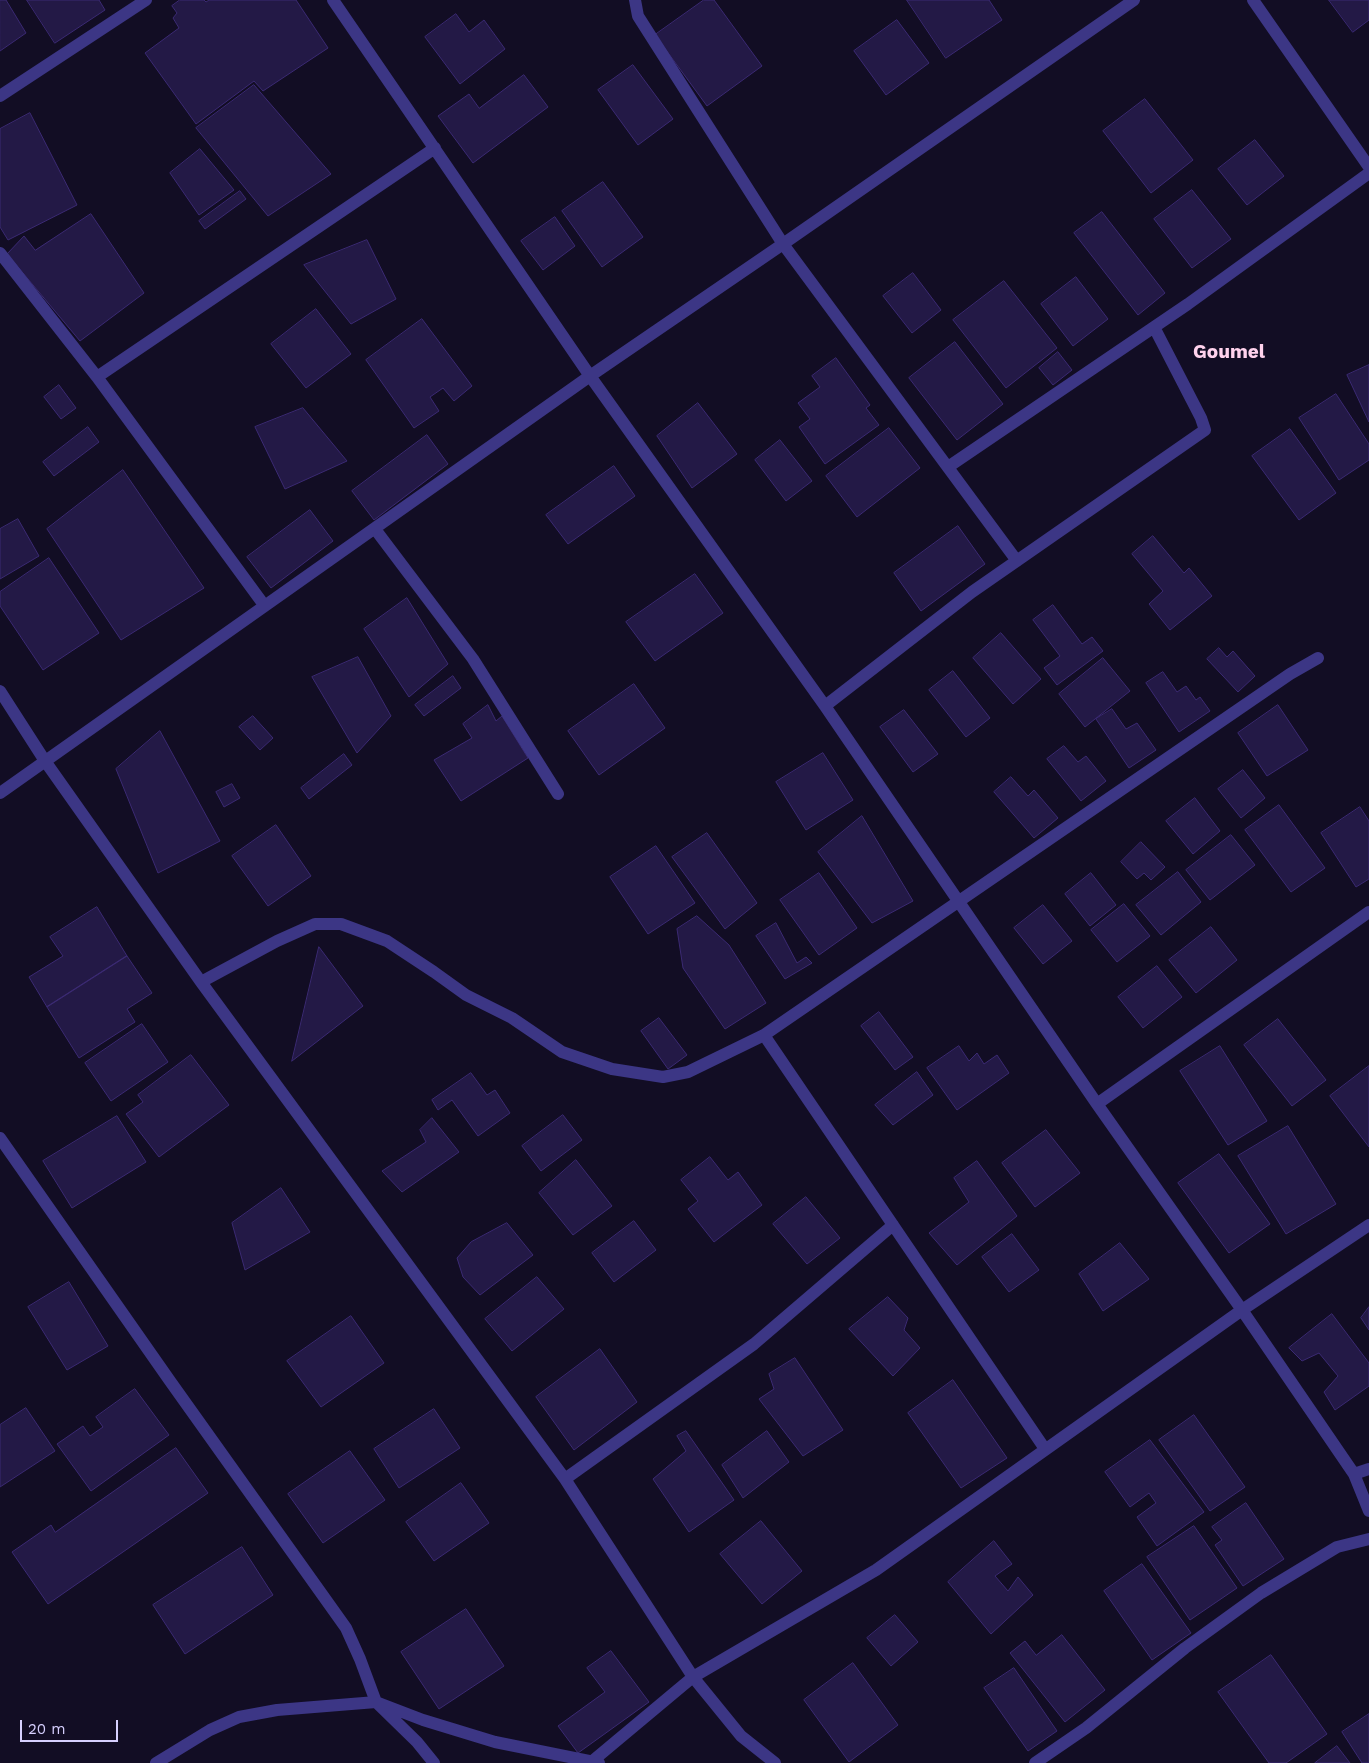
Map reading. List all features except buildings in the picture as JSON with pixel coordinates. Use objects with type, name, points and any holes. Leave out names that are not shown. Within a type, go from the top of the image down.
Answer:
[{"type":"street","points":[[0,96],[146,0]]},
{"type":"street","points":[[333,0],[590,376],[825,706],[1097,1104],[1242,1310],[1354,1474],[1369,1511]]},
{"type":"street","points":[[635,0],[638,16],[783,244],[1017,561]]},
{"type":"street","points":[[0,793],[590,376],[1134,0]]},
{"type":"street","points":[[1253,0],[1369,167]]},
{"type":"street","points":[[97,377],[435,148]]},
{"type":"street","points":[[948,467],[1154,327],[1369,173]]},
{"type":"street","points":[[0,254],[97,377],[264,605]]},
{"type":"street","points":[[825,706],[972,592],[1205,430],[1201,418],[1154,327]]},
{"type":"street","points":[[375,529],[473,659],[558,794]]},
{"type":"street","points":[[201,982],[277,941],[315,924],[341,924],[387,941],[466,995],[512,1018],[562,1052],[612,1069],[663,1077],[688,1072],[764,1035],[1290,674],[1318,658]]},
{"type":"street","points":[[0,691],[45,761],[201,982],[565,1479],[693,1677],[741,1736],[775,1763]]},
{"type":"street","points":[[1097,1104],[1369,912]]},
{"type":"street","points":[[764,1035],[1045,1448]]},
{"type":"street","points":[[0,1138],[346,1628],[376,1702],[417,1742],[434,1763]]},
{"type":"street","points":[[565,1479],[754,1344],[893,1224]]},
{"type":"street","points":[[156,1763],[210,1730],[239,1717],[277,1710],[376,1702],[423,1720],[495,1742],[594,1763],[693,1677],[876,1570],[1045,1448],[1242,1310],[1369,1225]]},
{"type":"street","points":[[1354,1474],[1369,1469]]},
{"type":"street","points":[[1035,1763],[1086,1728],[1185,1648],[1261,1593],[1337,1547],[1369,1540]]},
{"type":"district","name":"Goumel","points":[[1229,352]]}]
